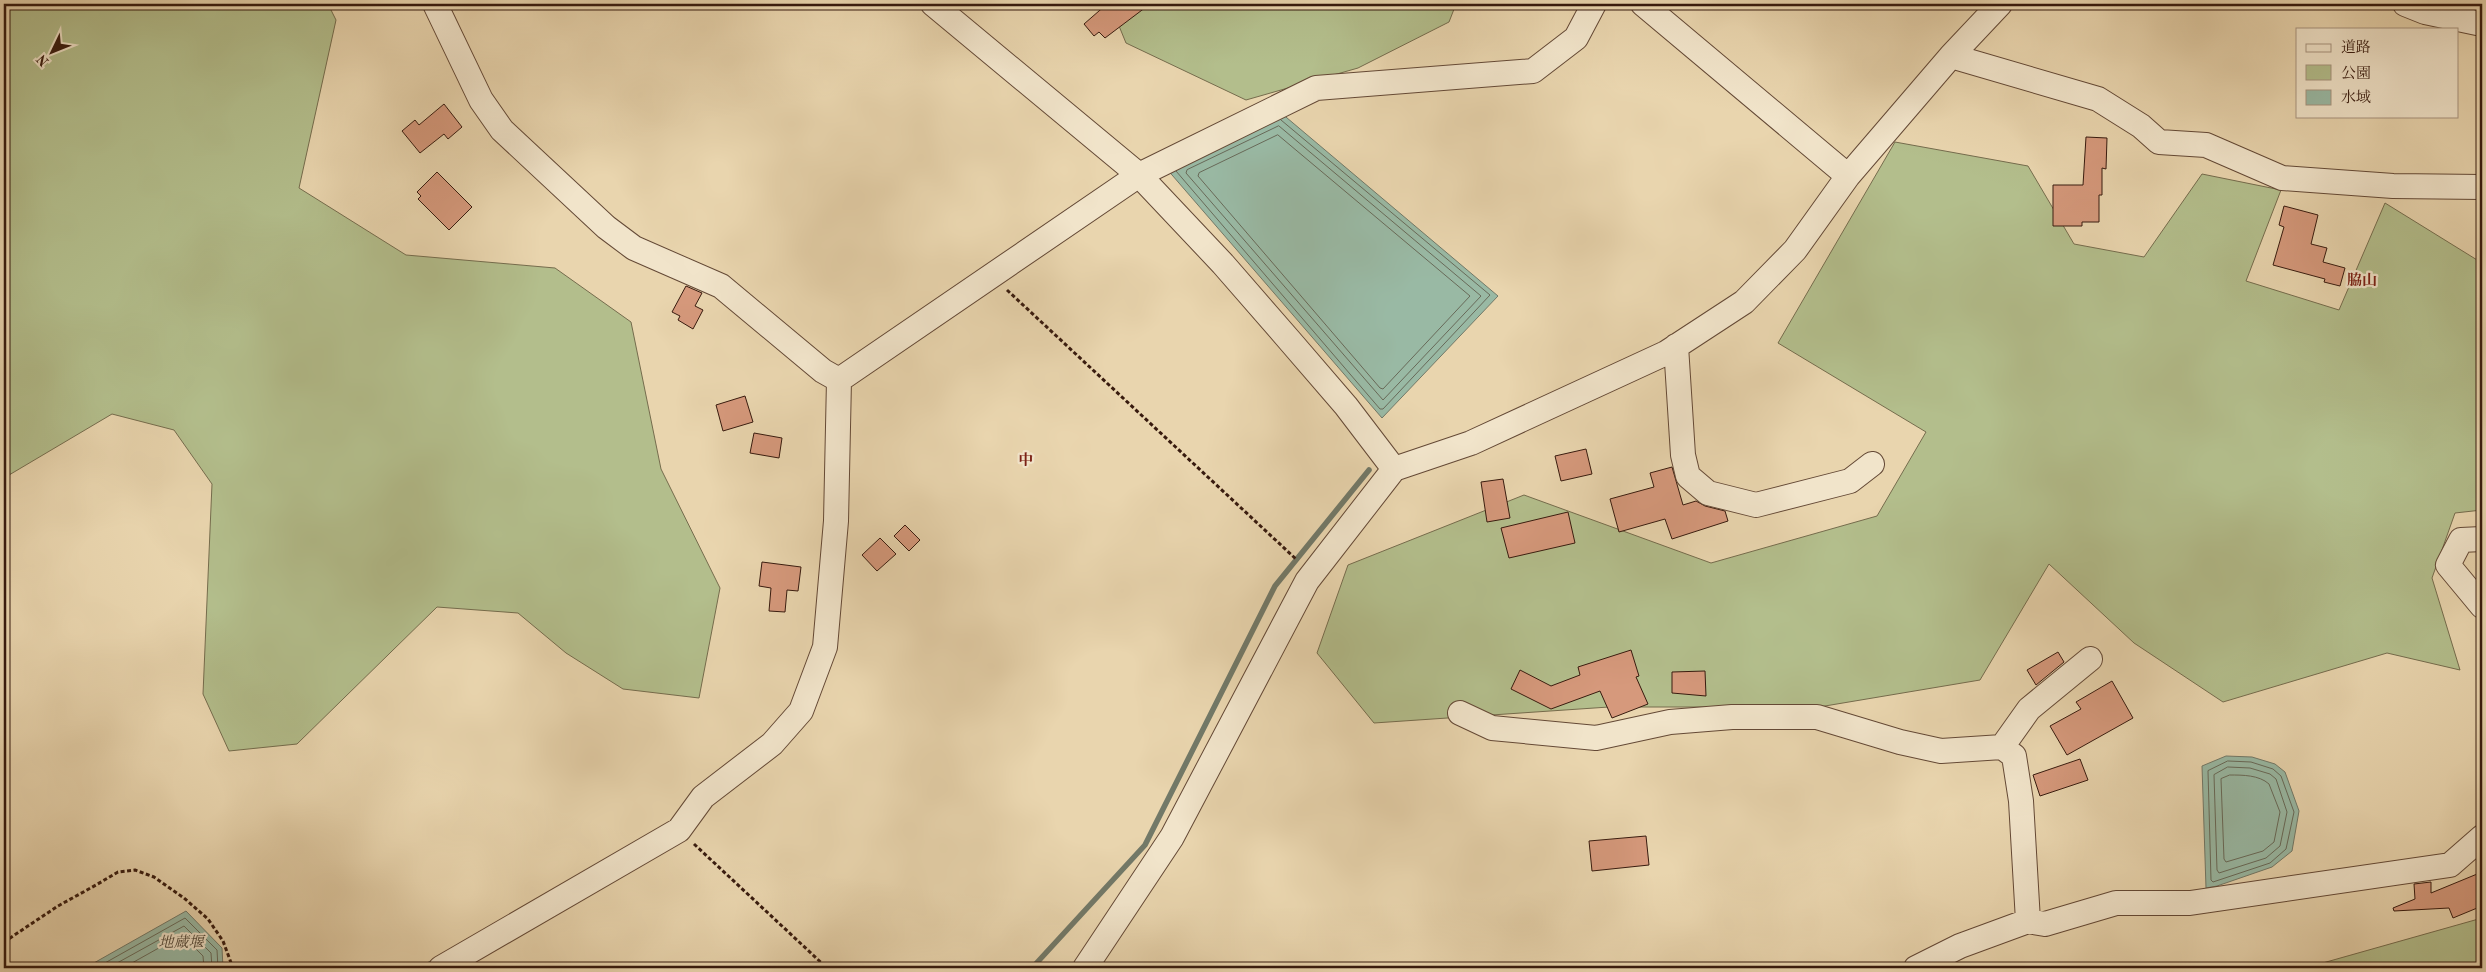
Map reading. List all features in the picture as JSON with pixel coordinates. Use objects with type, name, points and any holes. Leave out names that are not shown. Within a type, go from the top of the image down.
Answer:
[{"type":"street","points":[[435,4],[481,100],[502,130],[606,227],[634,248],[721,286],[823,372],[839,380]]},
{"type":"street","points":[[933,4],[1139,174],[1223,264],[1290,341],[1346,406],[1394,469]]},
{"type":"street","points":[[839,380],[1139,174],[1316,88],[1533,70],[1576,38],[1594,4]]},
{"type":"street","points":[[1643,4],[1848,176]]},
{"type":"street","points":[[1085,968],[1172,837],[1307,581],[1394,469],[1471,443],[1676,346],[1744,302],[1795,250],[1848,176],[1951,56],[2000,4]]},
{"type":"street","points":[[2405,4],[2425,12],[2477,23],[2482,22]]},
{"type":"street","points":[[1951,56],[2098,99],[2141,126],[2159,142],[2206,145],[2282,178],[2393,186],[2482,188]]},
{"type":"street","points":[[1676,346],[1686,469],[1688,476],[1708,493],[1756,505],[1850,481],[1872,464]]},
{"type":"street","points":[[441,968],[679,830],[703,797],[772,744],[801,711],[825,647],[836,521],[839,380]]},
{"type":"street","points":[[2482,539],[2461,540],[2448,564],[2482,606]]},
{"type":"street","points":[[2002,747],[2029,709],[2090,659]]},
{"type":"street","points":[[1460,712],[1492,728],[1596,738],[1670,722],[1732,717],[1817,717],[1900,742],[1941,751],[2002,747],[2014,756],[2021,801],[2028,921]]},
{"type":"street","points":[[1916,968],[1960,946],[2028,921],[2045,924],[2116,903],[2190,903],[2450,865],[2482,837]]},
{"type":"path","points":[[992,275],[1289,553]]},
{"type":"path","points":[[679,830],[827,968]]},
{"type":"path","points":[[4,942],[58,906],[96,884],[118,872],[136,870],[154,877],[184,898],[208,920],[223,941],[233,968]]},
{"type":"green space","points":[[4,4],[328,4],[336,20],[299,188],[406,255],[555,268],[631,322],[661,469],[720,588],[699,698],[623,689],[566,653],[518,613],[437,607],[297,744],[229,751],[203,694],[212,484],[174,430],[112,414],[4,478]]},
{"type":"green space","points":[[1110,4],[1456,4],[1449,22],[1358,68],[1246,100],[1126,43]]},
{"type":"green space","points":[[1895,142],[2028,166],[2074,244],[2144,257],[2202,174],[2281,190],[2246,281],[2339,310],[2385,203],[2482,263],[2482,510],[2455,513],[2432,578],[2460,670],[2387,653],[2223,702],[2134,643],[2049,564],[1980,680],[1819,707],[1609,707],[1374,723],[1317,653],[1348,565],[1524,495],[1711,563],[1877,516],[1926,432],[1778,343]]},
{"type":"green space","points":[[2482,918],[2482,968],[2305,968]]},
{"type":"water","points":[[1280,112],[1498,296],[1382,418],[1166,168]]},
{"type":"water","points":[[2226,756],[2252,757],[2275,764],[2285,772],[2299,811],[2292,851],[2272,867],[2206,888],[2202,766]]},
{"type":"water","name":"地蔵堰","points":[[186,911],[222,948],[223,968],[85,968]]},
{"type":"building","points":[[1107,4],[1150,4],[1105,38],[1099,32],[1094,36],[1084,24]]},
{"type":"building","points":[[444,104],[462,127],[448,139],[444,134],[420,153],[402,131],[415,120],[419,125]]},
{"type":"building","points":[[2086,137],[2107,138],[2106,169],[2102,168],[2102,195],[2099,195],[2099,222],[2082,222],[2082,226],[2053,226],[2053,185],[2083,185]]},
{"type":"building","points":[[437,172],[472,207],[449,230],[418,199],[421,196],[417,192]]},
{"type":"building","points":[[2284,206],[2318,215],[2311,244],[2327,248],[2323,262],[2345,268],[2340,286],[2324,282],[2325,279],[2273,265],[2284,227],[2279,225]]},
{"type":"building","points":[[686,286],[702,293],[695,306],[703,310],[693,329],[678,320],[680,316],[672,312]]},
{"type":"building","points":[[745,396],[753,422],[723,431],[716,405]]},
{"type":"building","points":[[754,433],[782,438],[779,458],[750,453]]},
{"type":"building","points":[[1586,449],[1592,474],[1561,481],[1555,456]]},
{"type":"building","points":[[1672,467],[1683,505],[1696,501],[1705,506],[1725,511],[1728,521],[1672,539],[1665,519],[1619,532],[1610,499],[1654,487],[1650,473]]},
{"type":"building","points":[[1503,479],[1510,518],[1487,522],[1481,482]]},
{"type":"building","points":[[1568,512],[1575,543],[1509,558],[1501,528]]},
{"type":"building","points":[[905,525],[920,540],[909,551],[894,536]]},
{"type":"building","points":[[880,538],[896,554],[877,571],[862,555]]},
{"type":"building","points":[[762,562],[801,567],[798,591],[787,590],[785,612],[769,611],[771,588],[759,586]]},
{"type":"building","points":[[1631,650],[1639,676],[1636,677],[1648,704],[1612,718],[1600,691],[1551,709],[1511,689],[1520,670],[1551,686],[1580,675],[1578,667]]},
{"type":"building","points":[[2058,652],[2064,662],[2036,685],[2027,670]]},
{"type":"building","points":[[1705,671],[1706,696],[1672,693],[1672,672]]},
{"type":"building","points":[[2112,681],[2133,718],[2067,755],[2050,726],[2081,709],[2076,702]]},
{"type":"building","points":[[2080,759],[2088,780],[2040,796],[2033,775]]},
{"type":"building","points":[[1646,836],[1649,865],[1592,871],[1589,841]]},
{"type":"building","points":[[2482,872],[2482,906],[2453,918],[2449,908],[2394,911],[2393,908],[2415,899],[2414,884],[2431,882],[2431,893]]},
{"type":"waterway","points":[[1032,968],[1145,845],[1275,586],[1369,470]]},
{"type":"waterway","points":[[423,968],[437,960]]},
{"type":"district","name":"脇山","points":[[2362,281]]},
{"type":"district","name":"中","points":[[1026,461]]}]
